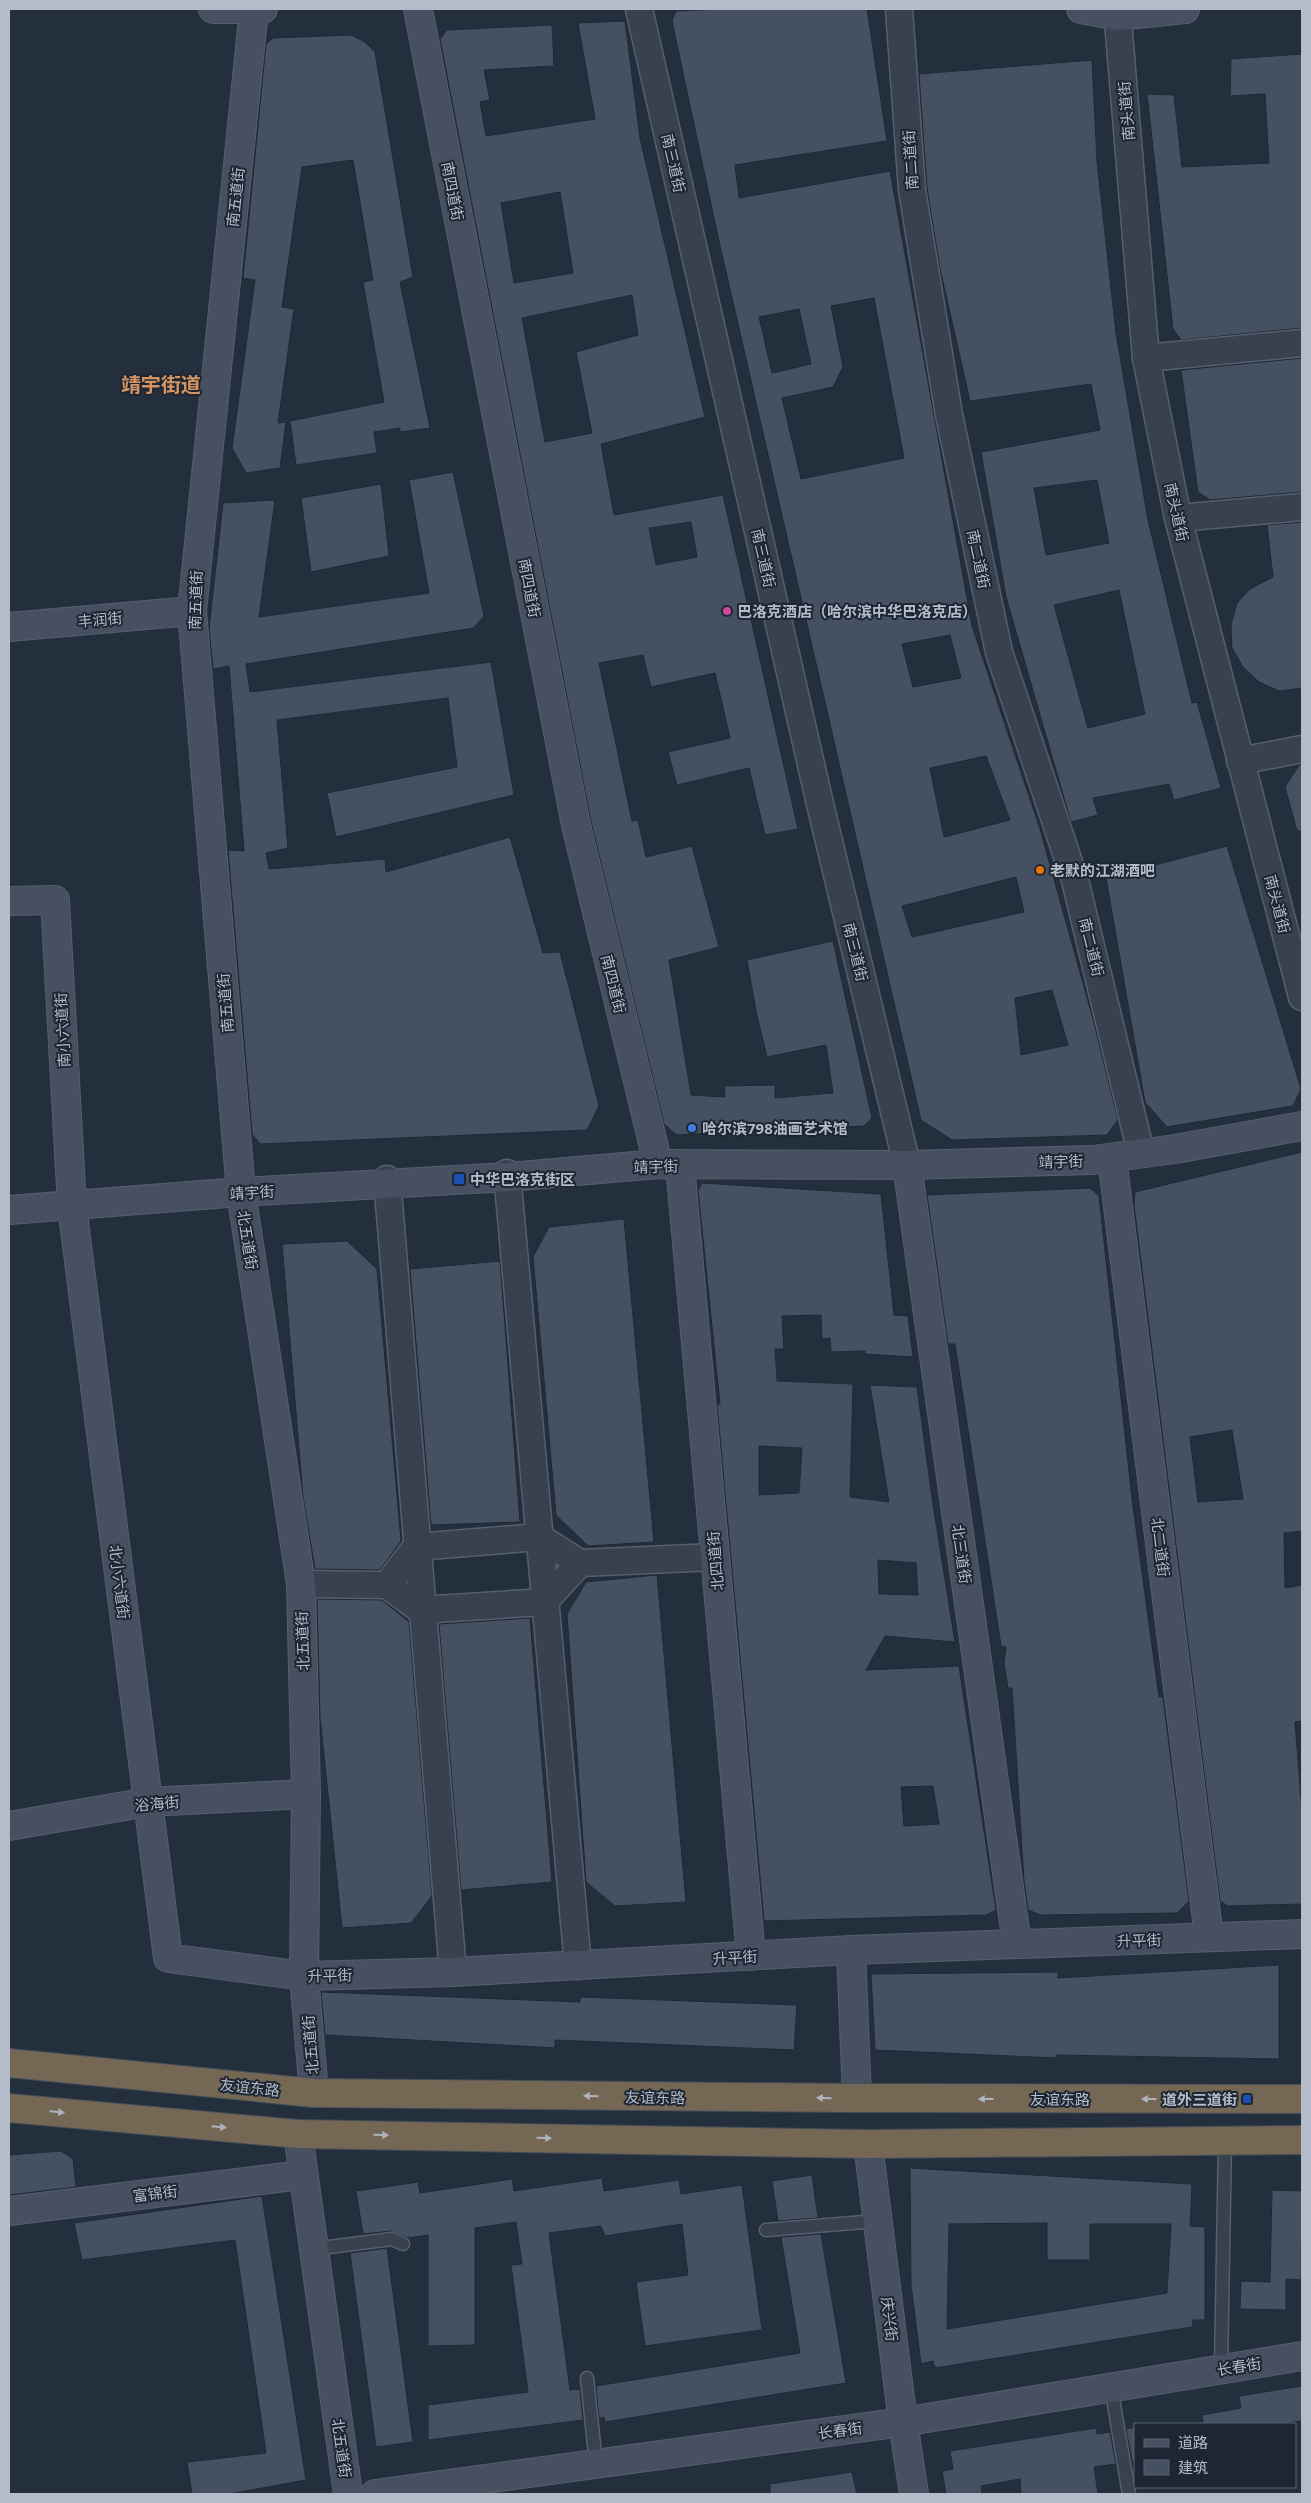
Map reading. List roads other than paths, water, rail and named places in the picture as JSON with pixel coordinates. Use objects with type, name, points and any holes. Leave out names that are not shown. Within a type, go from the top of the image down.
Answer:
[{"type":"highway","name":"友谊东路","points":[[9,2063],[314,2093],[857,2098],[1302,2099]]},
{"type":"highway","points":[[9,2108],[298,2134],[868,2144],[1302,2140]]},
{"type":"street","points":[[213,9],[263,9]]},
{"type":"street","name":"南五道街","points":[[241,1192],[192,611],[254,9]]},
{"type":"street","name":"南四道街","points":[[418,9],[576,825],[669,1165]]},
{"type":"street","name":"南三道街","points":[[639,9],[820,804],[907,1165]]},
{"type":"street","name":"南二道街","points":[[899,9],[912,190],[949,415],[999,652],[1075,880],[1141,1154]]},
{"type":"street","points":[[1081,9],[1118,12],[1185,9]]},
{"type":"street","name":"南头道街","points":[[1118,12],[1146,358],[1178,518],[1302,997]]},
{"type":"street","points":[[1146,358],[1302,343]]},
{"type":"street","points":[[1178,518],[1302,507]]},
{"type":"street","name":"丰润街","points":[[9,627],[192,611]]},
{"type":"street","points":[[1240,761],[1302,749]]},
{"type":"street","name":"南小六道街","points":[[9,901],[55,900],[72,1206]]},
{"type":"street","name":"靖宇街","points":[[9,1210],[387,1182],[669,1165],[907,1165],[1093,1160],[1141,1154],[1302,1126]]},
{"type":"street","name":"北二道街","points":[[1112,1158],[1209,1937]]},
{"type":"street","name":"北四道街","points":[[669,1165],[715,1557],[751,1956]]},
{"type":"street","name":"北三道街","points":[[907,1165],[1017,1944]]},
{"type":"street","points":[[507,1175],[578,1966]]},
{"type":"street","points":[[387,1182],[421,1610],[453,1972]]},
{"type":"street","name":"北五道街","points":[[241,1192],[301,1584],[306,1794],[304,1976],[314,2093]]},
{"type":"street","name":"北小六道街","points":[[72,1206],[168,1958]]},
{"type":"street","points":[[387,1585],[416,1547],[538,1537],[580,1563],[715,1557]]},
{"type":"street","points":[[301,1584],[387,1585],[421,1610],[544,1602],[580,1563]]},
{"type":"street","name":"浴海街","points":[[9,1826],[148,1802],[306,1794]]},
{"type":"street","name":"升平街","points":[[168,1958],[304,1976],[453,1972],[851,1950],[1302,1934]]},
{"type":"street","points":[[851,1950],[857,2098]]},
{"type":"street","name":"北五道街","points":[[298,2134],[302,2175],[348,2494]]},
{"type":"street","name":"庆兴街","points":[[868,2144],[902,2422],[914,2494]]},
{"type":"street","name":"富锦街","points":[[9,2211],[302,2175]]},
{"type":"street","name":"长春街","points":[[375,2494],[902,2422],[1302,2356]]},
{"type":"lane","points":[[1221,2369],[1225,2140]]},
{"type":"lane","points":[[766,2230],[877,2221]]},
{"type":"lane","points":[[313,2249],[392,2239],[403,2244]]},
{"type":"lane","points":[[587,2378],[596,2464]]},
{"type":"lane","points":[[1111,2388],[1128,2494]]},
{"type":"place","name":"巴洛克酒店（哈尔滨中华巴洛克店）","points":[[727,611]]},
{"type":"place","name":"老默的江湖酒吧","points":[[1040,870]]},
{"type":"place","name":"哈尔滨798油画艺术馆","points":[[692,1128]]},
{"type":"place","name":"中华巴洛克街区","points":[[459,1179]]},
{"type":"place","name":"道外三道街","points":[[1247,2099]]},
{"type":"district","name":"靖宇街道","points":[[161,384]]}]
